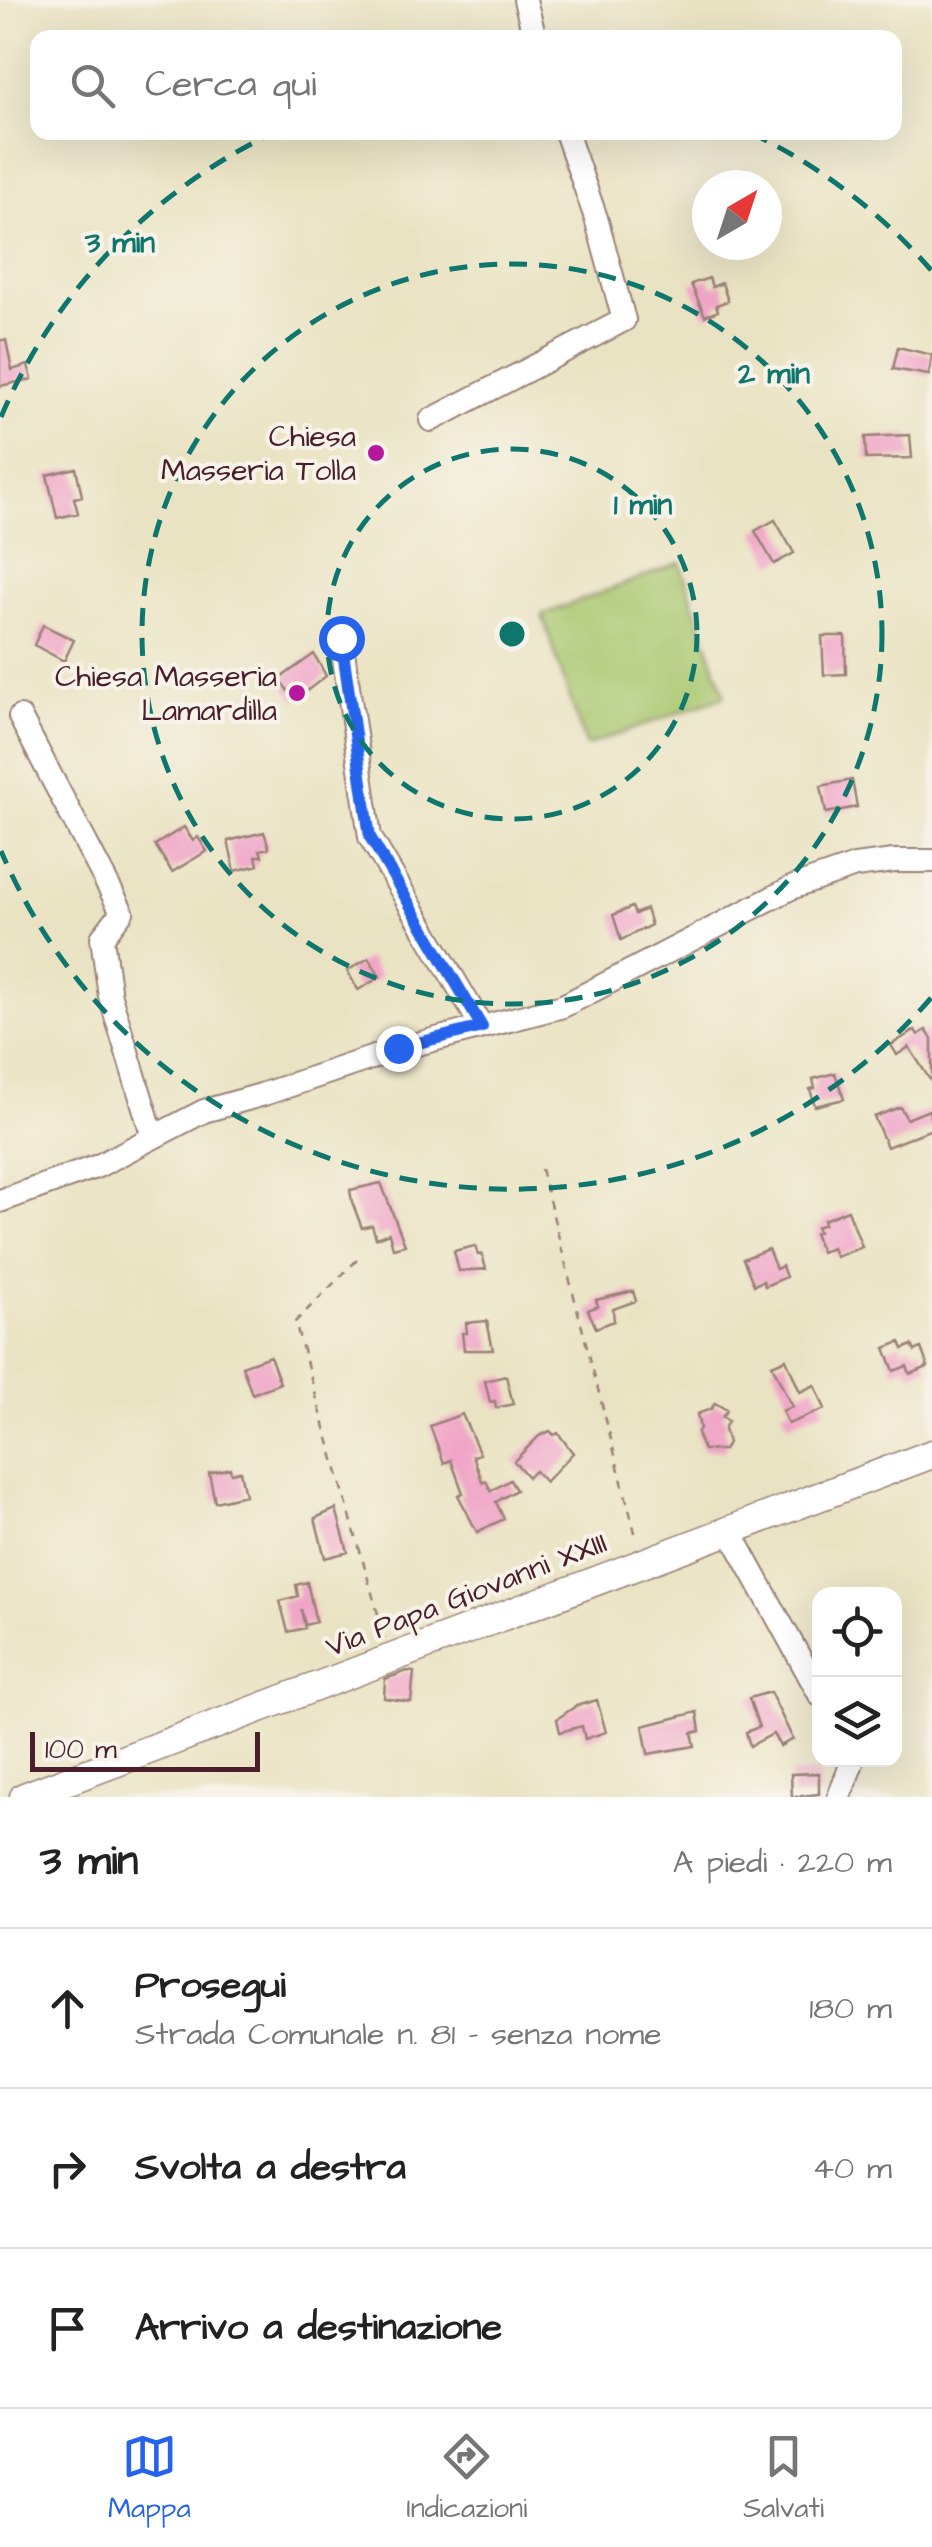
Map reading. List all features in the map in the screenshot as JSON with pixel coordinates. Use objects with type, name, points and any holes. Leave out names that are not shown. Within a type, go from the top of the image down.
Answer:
[{"type":"main road","name":"Via Papa Giovanni XXIII","points":[[24,1797],[932,1454]]},
{"type":"street","points":[[524,0],[533,30]]},
{"type":"street","points":[[431,420],[624,320],[596,218],[569,140]]},
{"type":"street","points":[[341,638],[370,837],[482,1027]]},
{"type":"street","points":[[20,717],[122,912],[102,938],[110,996],[153,1137]]},
{"type":"street","points":[[0,1201],[98,1166],[204,1110],[262,1095],[398,1048],[563,1006],[790,888],[856,866],[894,860],[932,861]]},
{"type":"street","points":[[729,1529],[812,1680]]},
{"type":"street","points":[[839,1797],[850,1767]]},
{"type":"path","points":[[541,1169],[643,1562]]},
{"type":"path","points":[[357,1260],[294,1322],[391,1658]]},
{"type":"green space","points":[[680,563],[725,696],[586,746],[542,615]]},
{"type":"building","points":[[709,278],[712,287],[722,283],[728,301],[716,305],[718,311],[705,316],[691,284]]},
{"type":"building","points":[[0,340],[6,340],[12,370],[28,365],[32,379],[0,386]]},
{"type":"building","points":[[898,347],[932,355],[929,375],[893,369]]},
{"type":"building","points":[[910,435],[912,458],[866,459],[865,437]]},
{"type":"building","points":[[76,468],[82,496],[74,498],[78,513],[57,518],[47,475]]},
{"type":"building","points":[[775,520],[794,553],[774,564],[755,531]]},
{"type":"building","points":[[43,625],[74,640],[64,661],[34,645]]},
{"type":"building","points":[[822,636],[845,636],[846,674],[824,675]]},
{"type":"building","points":[[314,654],[326,676],[295,700],[279,679]]},
{"type":"building","points":[[852,780],[857,807],[826,813],[821,786]]},
{"type":"building","points":[[184,827],[193,841],[198,837],[207,851],[172,872],[155,845]]},
{"type":"building","points":[[264,832],[269,848],[260,850],[262,856],[256,856],[258,865],[235,871],[228,841]]},
{"type":"building","points":[[632,907],[635,914],[646,909],[651,925],[621,940],[613,915]]},
{"type":"building","points":[[369,958],[380,977],[358,990],[347,971]]},
{"type":"building","points":[[915,1030],[918,1035],[926,1030],[932,1039],[932,1083],[909,1047],[897,1055],[891,1045]]},
{"type":"building","points":[[835,1073],[844,1099],[815,1106],[810,1089],[815,1088],[813,1079]]},
{"type":"building","points":[[900,1107],[907,1119],[929,1110],[932,1129],[887,1147],[874,1117]]},
{"type":"building","points":[[381,1183],[405,1245],[393,1248],[389,1233],[376,1238],[372,1225],[362,1228],[350,1190]]},
{"type":"building","points":[[848,1210],[862,1247],[836,1257],[832,1248],[821,1252],[814,1233],[818,1232],[816,1227]]},
{"type":"building","points":[[475,1246],[486,1269],[459,1271],[454,1251]]},
{"type":"building","points":[[768,1249],[776,1269],[782,1266],[786,1277],[765,1286],[763,1281],[754,1285],[743,1259]]},
{"type":"building","points":[[633,1291],[636,1301],[613,1309],[614,1321],[596,1328],[588,1310],[598,1306],[596,1300]]},
{"type":"building","points":[[487,1321],[493,1350],[464,1350],[462,1333],[467,1333],[466,1323]]},
{"type":"building","points":[[900,1342],[903,1349],[912,1345],[915,1351],[921,1348],[928,1367],[910,1374],[907,1366],[894,1371],[885,1348]]},
{"type":"building","points":[[270,1356],[280,1383],[252,1394],[242,1366]]},
{"type":"building","points":[[786,1359],[800,1392],[815,1385],[825,1409],[788,1424],[782,1411],[792,1407],[772,1365]]},
{"type":"building","points":[[506,1376],[513,1404],[496,1408],[495,1401],[490,1402],[485,1381]]},
{"type":"building","points":[[715,1403],[727,1410],[722,1417],[728,1421],[724,1429],[728,1443],[724,1450],[703,1450],[697,1433],[697,1414],[711,1409]]},
{"type":"building","points":[[462,1414],[480,1454],[473,1456],[483,1483],[486,1481],[491,1491],[510,1480],[516,1490],[496,1502],[504,1519],[477,1532],[458,1495],[463,1493],[451,1460],[444,1463],[430,1426]]},
{"type":"building","points":[[550,1431],[558,1433],[573,1453],[545,1482],[535,1471],[528,1477],[514,1461],[539,1436]]},
{"type":"building","points":[[230,1468],[231,1473],[240,1471],[245,1495],[215,1502],[209,1473]]},
{"type":"building","points":[[336,1509],[348,1552],[325,1558],[315,1518]]},
{"type":"building","points":[[307,1582],[316,1622],[305,1625],[301,1609],[305,1628],[288,1632],[280,1601],[298,1596],[296,1585]]},
{"type":"building","points":[[414,1672],[411,1702],[384,1698],[385,1679]]},
{"type":"building","points":[[770,1692],[793,1739],[780,1746],[773,1734],[750,1746],[746,1732],[759,1727],[749,1698]]},
{"type":"building","points":[[597,1700],[606,1732],[585,1739],[582,1726],[560,1732],[557,1719],[576,1706]]},
{"type":"building","points":[[697,1712],[700,1731],[692,1733],[695,1746],[648,1754],[643,1726]]},
{"type":"building","points":[[819,1773],[819,1794],[792,1797],[791,1774]]},
{"type":"place","name":"Chiesa Masseria Tolla","points":[[376,453]]},
{"type":"place","name":"Chiesa Masseria Lamardilla","points":[[297,693]]},
{"type":"route","points":[[341,638],[370,837],[482,1027],[398,1048]]}]
